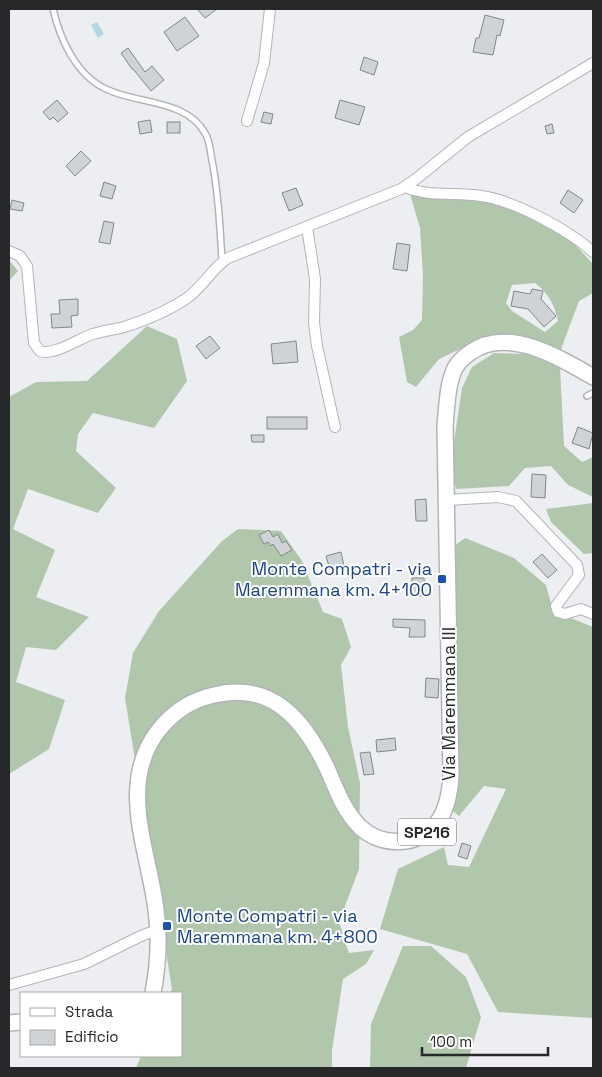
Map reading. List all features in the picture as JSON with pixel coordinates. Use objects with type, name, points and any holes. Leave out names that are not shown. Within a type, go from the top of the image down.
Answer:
[{"type":"main road","name":"Via Maremmana III","points":[[153,992],[157,962],[158,930],[156,909],[136,801],[137,778],[143,758],[162,727],[178,712],[200,699],[219,694],[245,693],[266,698],[283,706],[296,719],[316,747],[348,813],[358,825],[370,835],[386,841],[407,841],[424,834],[437,823],[448,797],[452,769],[445,425],[455,368],[468,354],[479,347],[488,344],[507,343],[520,344],[556,356],[593,377]]},
{"type":"street","points":[[246,121],[264,62],[270,9]]},
{"type":"street","points":[[9,251],[20,256],[28,269],[34,343],[38,349],[46,353],[88,336],[133,324],[164,311],[196,291],[222,262],[405,187],[468,137],[593,64]]},
{"type":"street","points":[[405,187],[423,192],[479,196],[501,200],[551,224],[582,242],[593,252]]},
{"type":"street","points":[[307,227],[315,279],[313,311],[315,331],[335,427]]},
{"type":"street","points":[[447,500],[498,497],[516,501],[577,565],[579,575],[556,606],[558,612],[565,614],[581,609],[593,614]]},
{"type":"street","points":[[9,985],[84,964],[139,937],[158,930]]},
{"type":"lane","points":[[53,9],[62,42],[95,83],[116,93],[176,110],[192,119],[205,132],[214,170],[222,262]]},
{"type":"lane","points":[[587,396],[593,393]]},
{"type":"green space","points":[[410,194],[491,200],[528,214],[571,240],[593,264],[593,293],[579,301],[560,352],[475,342],[439,359],[416,387],[407,382],[399,337],[413,330],[422,320],[423,275],[420,228]],"holes":[[[535,283],[550,300],[558,321],[545,332],[512,311],[506,303],[512,285]]]},
{"type":"green space","points":[[9,260],[18,271],[9,281]]},
{"type":"green space","points":[[147,326],[177,339],[187,381],[154,428],[93,413],[78,434],[76,451],[116,488],[98,513],[28,489],[13,529],[55,550],[36,597],[89,617],[56,650],[26,647],[16,682],[65,700],[49,749],[9,774],[9,397],[36,382],[87,381]]},
{"type":"green space","points":[[494,353],[527,354],[560,368],[564,446],[582,462],[593,457],[593,497],[568,485],[551,466],[525,468],[509,486],[456,489],[451,462],[462,388],[472,367]]},
{"type":"green space","points":[[593,503],[593,553],[584,554],[551,522],[546,509]]},
{"type":"green space","points":[[238,529],[281,531],[302,561],[323,612],[342,619],[351,647],[341,665],[348,727],[360,783],[359,869],[339,922],[349,953],[374,950],[366,964],[343,979],[332,1050],[332,1068],[136,1068],[141,1057],[182,1057],[182,992],[170,992],[172,989],[125,698],[133,653],[159,611],[222,541]]},
{"type":"green space","points":[[465,538],[514,558],[546,585],[553,611],[593,627],[593,1018],[498,1012],[467,954],[380,929],[398,869],[444,847],[448,865],[469,867],[506,789],[484,786],[459,816],[450,809],[459,784],[454,546]]},
{"type":"green space","points":[[403,946],[431,946],[466,977],[481,1017],[466,1068],[370,1068],[371,1024]]},
{"type":"water","points":[[97,22],[104,34],[98,38],[91,25]]},
{"type":"building","points":[[197,9],[217,9],[205,18]]},
{"type":"building","points":[[485,15],[504,20],[500,36],[497,35],[493,55],[473,52]]},
{"type":"building","points":[[185,17],[199,36],[177,51],[164,32]]},
{"type":"building","points":[[128,48],[145,72],[152,66],[164,80],[151,91],[121,53]]},
{"type":"building","points":[[364,57],[378,62],[374,75],[360,70]]},
{"type":"building","points":[[57,100],[68,113],[58,122],[53,117],[50,120],[43,112]]},
{"type":"building","points":[[340,100],[365,107],[359,125],[335,118]]},
{"type":"building","points":[[264,112],[273,114],[271,124],[261,122]]},
{"type":"building","points":[[150,120],[152,132],[140,134],[138,122]]},
{"type":"building","points":[[167,122],[180,122],[180,133],[167,133]]},
{"type":"building","points":[[552,124],[554,133],[547,134],[545,126]]},
{"type":"building","points":[[81,151],[91,161],[75,176],[66,166]]},
{"type":"building","points":[[104,182],[116,186],[112,199],[100,196]]},
{"type":"building","points":[[296,188],[303,205],[289,211],[282,193]]},
{"type":"building","points":[[568,190],[583,200],[574,213],[560,203]]},
{"type":"building","points":[[12,200],[24,203],[22,211],[10,209]]},
{"type":"building","points":[[104,221],[114,223],[110,244],[99,242]]},
{"type":"building","points":[[397,243],[410,245],[407,271],[393,269]]},
{"type":"building","points":[[532,289],[543,291],[541,299],[556,316],[544,327],[528,309],[511,306],[514,291],[530,294]]},
{"type":"building","points":[[78,299],[78,315],[71,316],[72,327],[52,328],[51,314],[60,314],[59,300]]},
{"type":"building","points":[[210,336],[220,348],[206,359],[196,346]]},
{"type":"building","points":[[296,341],[298,362],[273,364],[271,344]]},
{"type":"building","points":[[267,417],[307,417],[307,429],[267,429]]},
{"type":"building","points":[[578,427],[593,433],[589,449],[572,443]]},
{"type":"building","points":[[251,435],[264,435],[264,442],[252,442]]},
{"type":"building","points":[[532,474],[546,475],[545,498],[531,497]]},
{"type":"building","points":[[426,499],[427,521],[416,521],[415,500]]},
{"type":"building","points":[[269,530],[273,537],[278,534],[282,543],[286,541],[292,550],[281,556],[273,544],[271,546],[268,542],[264,544],[259,535]]},
{"type":"building","points":[[341,552],[344,566],[330,570],[326,556]]},
{"type":"building","points":[[542,554],[557,570],[548,578],[533,562]]},
{"type":"building","points":[[412,578],[424,578],[425,596],[412,596]]},
{"type":"building","points":[[393,619],[425,620],[425,637],[409,637],[410,628],[393,627]]},
{"type":"building","points":[[426,678],[439,679],[438,698],[425,697]]},
{"type":"building","points":[[395,738],[396,750],[377,752],[376,740]]},
{"type":"building","points":[[370,752],[374,774],[364,775],[360,753]]},
{"type":"building","points":[[462,843],[471,846],[467,859],[458,856]]},
{"type":"place","name":"Monte Compatri - via Maremmana km. 4+100","points":[[442,579]]},
{"type":"place","name":"Monte Compatri - via Maremmana km. 4+800","points":[[167,926]]}]
